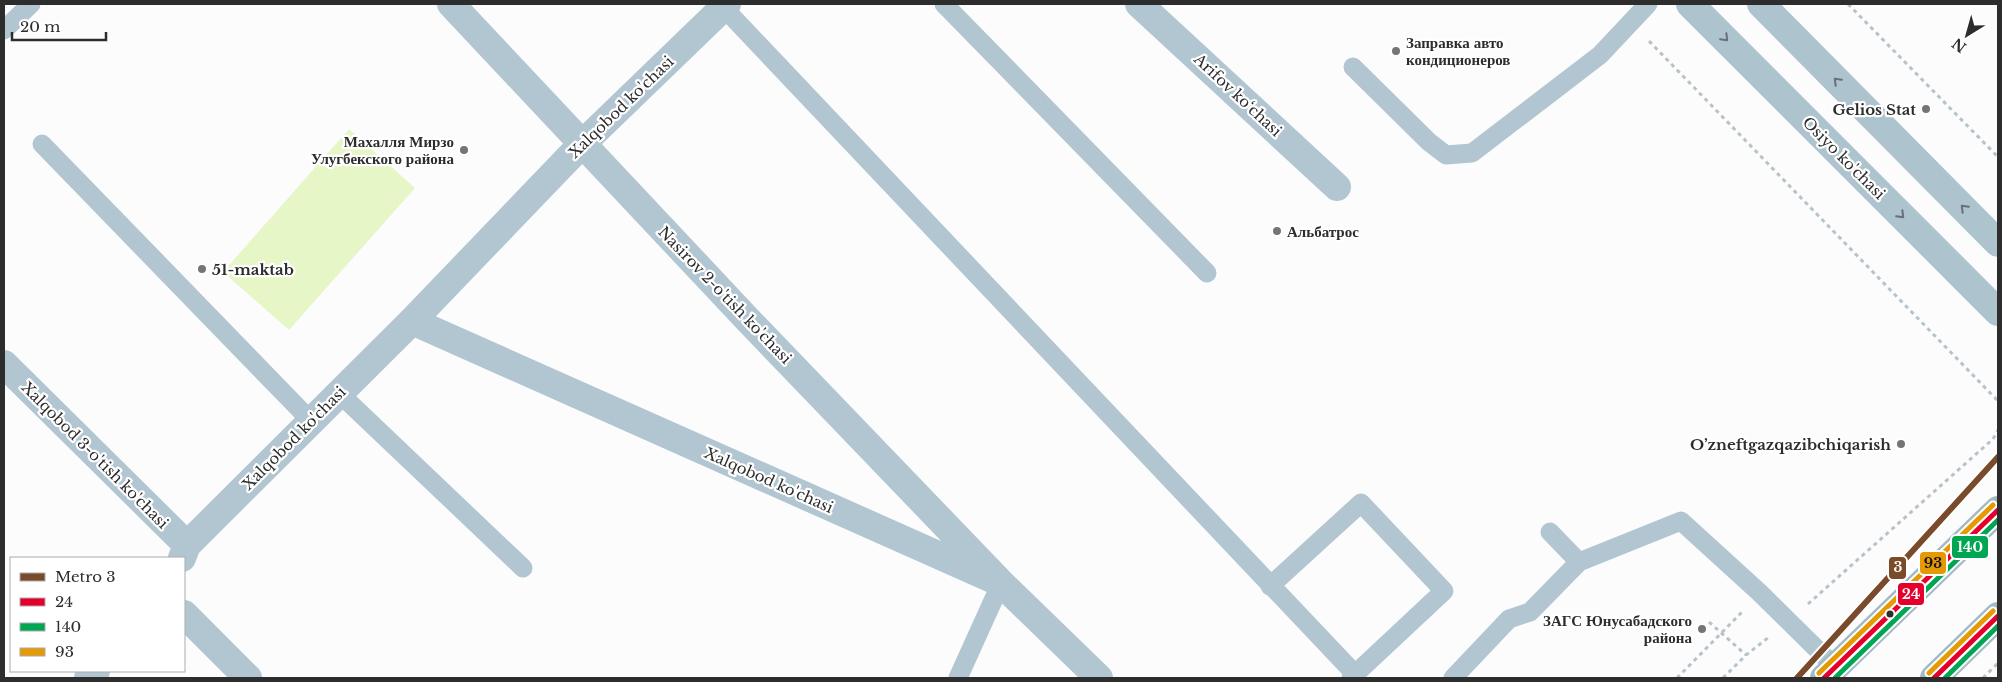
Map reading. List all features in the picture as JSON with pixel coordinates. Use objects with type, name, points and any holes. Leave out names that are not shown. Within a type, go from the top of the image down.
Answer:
[{"type":"main road","name":"Osiyo ko'chasi","points":[[1690,4],[1998,312]]},
{"type":"main road","points":[[1761,4],[1998,243]]},
{"type":"main road","points":[[1829,673],[1998,510]]},
{"type":"main road","points":[[1934,678],[1998,616]]},
{"type":"street","name":"Nasirov 2-o'tish ko'chasi","points":[[451,4],[1001,583]]},
{"type":"street","name":"Arifov ko‘chasi","points":[[1139,4],[1337,187]]},
{"type":"street","name":"Xalqobod ko'chasi","points":[[184,552],[412,321],[582,144],[726,6]]},
{"type":"street","name":"Xalqobod ko'chasi","points":[[412,321],[1001,583],[1099,678]]},
{"type":"street","name":"Xalqobod 3-o'tish ko'chasi","points":[[4,364],[184,552]]},
{"type":"street","points":[[185,615],[248,678]]},
{"type":"lane","points":[[4,30],[31,4]]},
{"type":"lane","points":[[944,4],[1207,273]]},
{"type":"lane","points":[[1353,67],[1429,142],[1446,156],[1472,152],[1600,55],[1648,4]]},
{"type":"lane","points":[[726,6],[1353,676],[1444,591],[1361,503],[1270,586]]},
{"type":"lane","points":[[42,144],[312,422]]},
{"type":"lane","points":[[339,393],[524,568]]},
{"type":"lane","points":[[1453,678],[1509,619],[1530,612],[1580,562],[1681,521],[1789,620],[1829,673]]},
{"type":"lane","points":[[1550,532],[1580,562]]},
{"type":"lane","points":[[958,678],[1001,583]]},
{"type":"path","points":[[1848,4],[1998,157]]},
{"type":"path","points":[[1631,23],[1998,401]]},
{"type":"path","points":[[1723,678],[1746,655],[1789,620],[1992,439],[1998,430]]},
{"type":"path","points":[[1678,678],[1760,592]]},
{"type":"path","points":[[1709,622],[1746,655]]},
{"type":"path","points":[[1983,678],[1998,663]]},
{"type":"green space","points":[[349,129],[415,188],[289,330],[223,272]]},
{"type":"metro line","name":"3","points":[[1797,678],[1998,457]]},
{"type":"transit line","name":"93","points":[[1819,673],[1993,505]]},
{"type":"transit line","name":"24","points":[[1824,678],[1998,510]]},
{"type":"transit line","name":"140","points":[[1835,678],[1998,520]]},
{"type":"transit line","name":"93","points":[[1929,673],[1993,611]]},
{"type":"transit line","name":"24","points":[[1934,678],[1998,616]]},
{"type":"transit line","name":"140","points":[[1945,678],[1998,626]]},
{"type":"place","name":"Заправка авто кондиционеров","points":[[1396,51]]},
{"type":"place","name":"Gelios Stat","points":[[1926,109]]},
{"type":"place","name":"Махалля Мирзо Улугбекского района","points":[[464,150]]},
{"type":"place","name":"Альбатрос","points":[[1277,231]]},
{"type":"place","name":"51-maktab","points":[[202,269]]},
{"type":"place","name":"O’zneftgazqazibchiqarish","points":[[1901,444]]},
{"type":"place","name":"ЗАГС Юнусабадского района","points":[[1702,629]]}]
